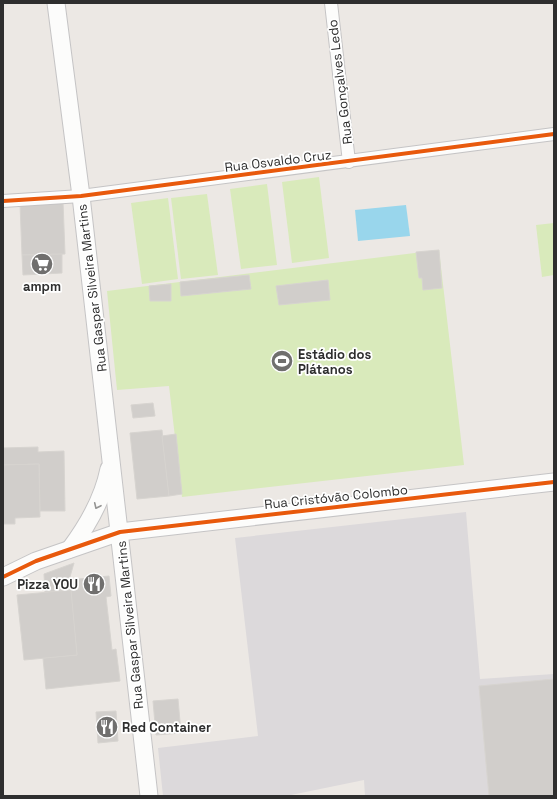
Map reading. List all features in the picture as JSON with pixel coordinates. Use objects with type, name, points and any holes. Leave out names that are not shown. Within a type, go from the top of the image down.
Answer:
[{"type":"main road","name":"Rua Gaspar Silveira Martins","points":[[56,3],[81,196],[149,796]]},
{"type":"main road","name":"Rua Gaspar Silveira Martins","points":[[70,549],[83,532],[99,502],[108,476],[111,455]]},
{"type":"main road","name":"Rua Cristóvão Colombo","points":[[3,577],[36,561],[120,532],[554,482]]},
{"type":"street","name":"Rua Gonçalves Ledo","points":[[331,3],[349,162]]},
{"type":"street","name":"Rua Osvaldo Cruz","points":[[3,201],[81,196],[554,134]]},
{"type":"shaded area","points":[[466,512],[480,679],[554,674],[554,796],[365,796],[364,780],[286,796],[163,796],[158,748],[258,736],[235,538]]},
{"type":"green space","points":[[319,177],[329,258],[292,263],[282,182]]},
{"type":"green space","points":[[267,184],[277,265],[241,269],[230,189]]},
{"type":"green space","points":[[207,194],[218,275],[181,279],[171,198]]},
{"type":"green space","points":[[168,198],[178,279],[142,284],[131,203]]},
{"type":"green space","points":[[554,223],[554,275],[542,277],[536,225]]},
{"type":"green space","name":"Estádio dos Plátanos","points":[[439,250],[464,465],[182,497],[169,386],[117,390],[107,291]]},
{"type":"water","points":[[406,205],[410,236],[358,241],[355,210]]},
{"type":"building","points":[[63,202],[65,254],[22,255],[20,204]]},
{"type":"building","points":[[439,250],[442,288],[423,290],[422,278],[419,278],[416,252]]},
{"type":"building","name":"ampm","points":[[62,254],[62,273],[23,275],[22,255]]},
{"type":"building","points":[[249,275],[251,289],[181,296],[180,282]]},
{"type":"building","points":[[328,280],[330,300],[279,305],[276,286]]},
{"type":"building","points":[[171,284],[171,301],[150,301],[149,286]]},
{"type":"building","points":[[153,403],[155,416],[133,418],[131,405]]},
{"type":"building","points":[[162,430],[169,496],[137,499],[130,433]]},
{"type":"building","points":[[176,434],[182,494],[169,496],[162,436]]},
{"type":"building","points":[[38,447],[38,452],[64,451],[65,511],[40,511],[39,464],[3,465],[3,448]]},
{"type":"building","points":[[39,464],[40,517],[15,518],[15,524],[3,524],[3,465]]},
{"type":"building","points":[[74,563],[69,580],[71,590],[45,592],[44,574]]},
{"type":"building","points":[[109,576],[111,596],[106,597],[112,650],[116,649],[120,681],[46,689],[43,658],[77,655],[69,580]]},
{"type":"building","points":[[71,590],[77,655],[24,660],[17,595]]},
{"type":"building","points":[[554,679],[554,796],[489,796],[479,686]]},
{"type":"building","points":[[178,699],[181,733],[156,735],[153,701]]},
{"type":"building","name":"Red Container","points":[[116,711],[118,741],[98,743],[96,712]]},
{"type":"cycle path","points":[[3,201],[81,196],[554,134]]},
{"type":"cycle path","points":[[3,577],[36,561],[120,532],[554,482]]},
{"type":"place","name":"ampm","points":[[42,264]]},
{"type":"place","name":"Estádio dos Plátanos","points":[[282,361]]},
{"type":"place","name":"Pizza YOU","points":[[94,584]]},
{"type":"place","name":"Red Container","points":[[107,727]]}]
